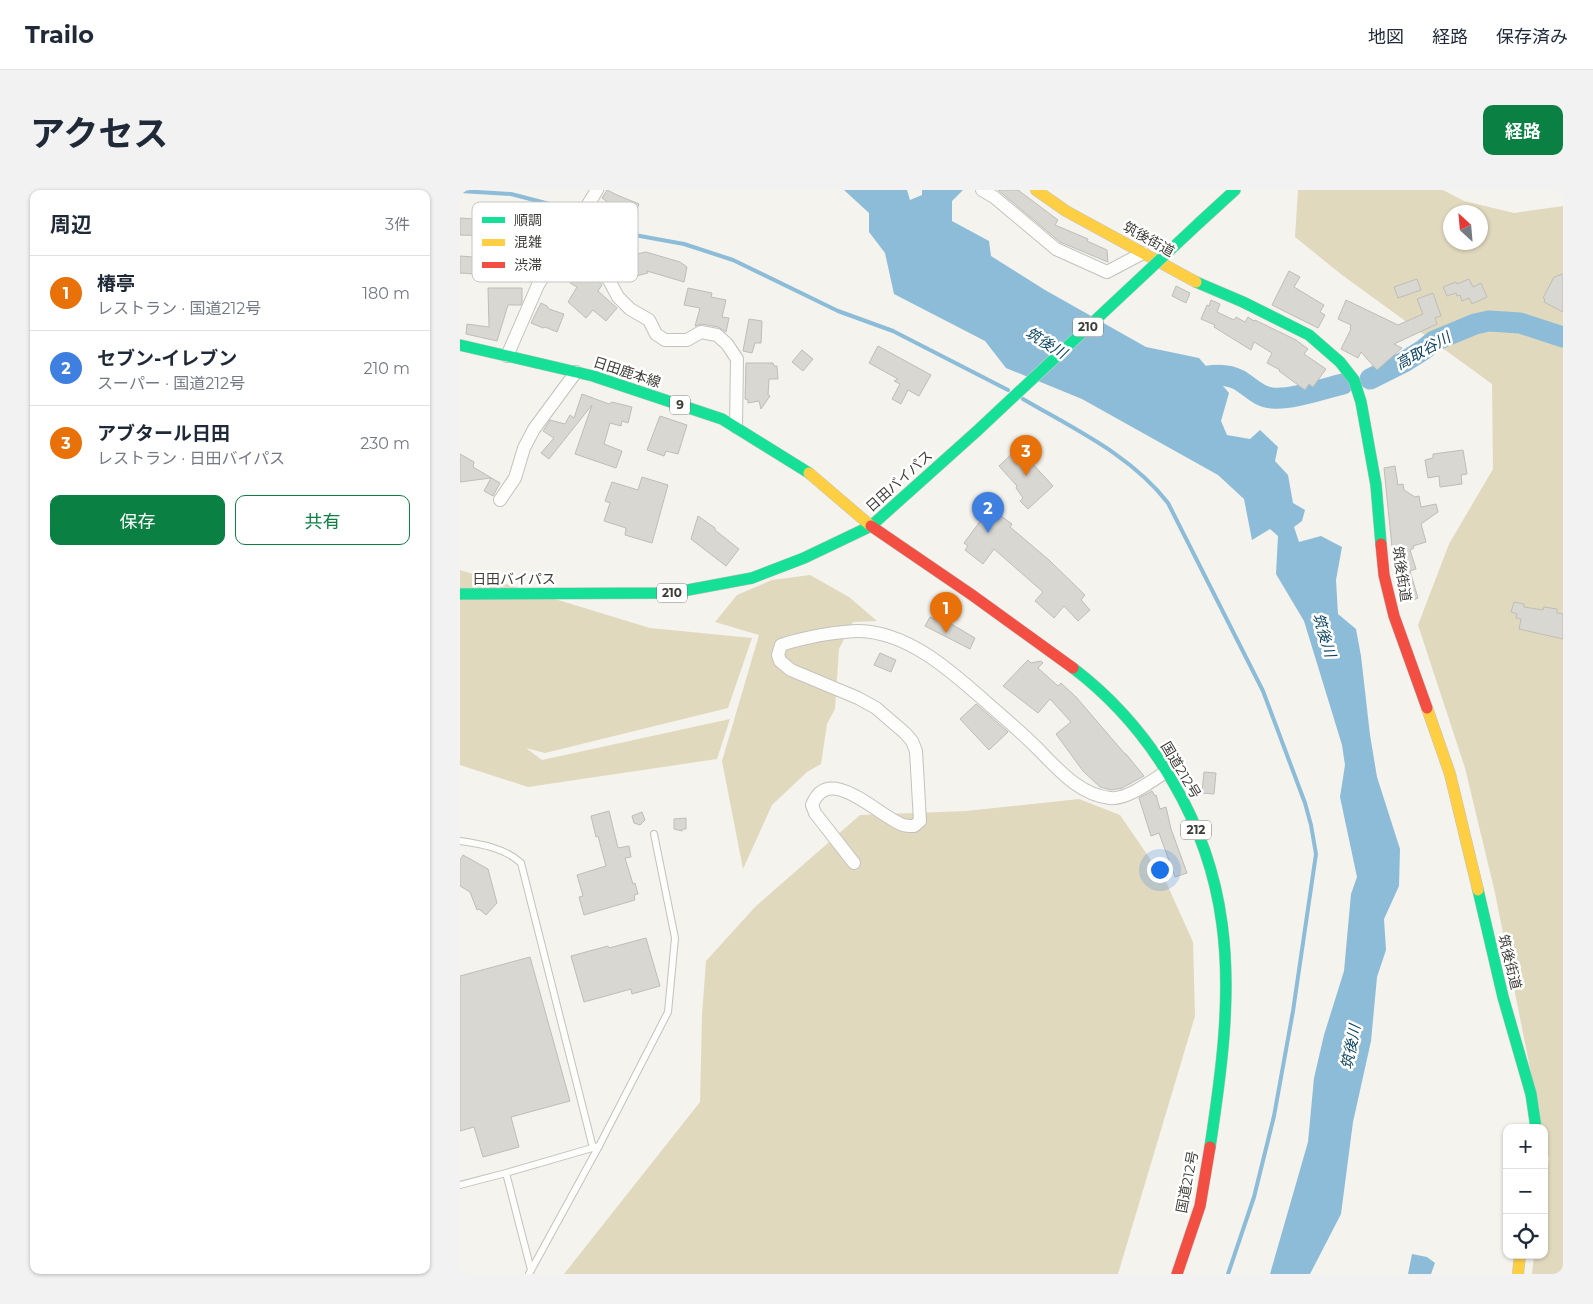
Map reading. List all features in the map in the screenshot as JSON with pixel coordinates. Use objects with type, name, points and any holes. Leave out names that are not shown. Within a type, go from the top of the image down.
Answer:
[{"type":"main road","name":"筑後街道","points":[[1036,190],[1066,211],[1199,284],[1243,302],[1309,335],[1340,362],[1354,380],[1361,402],[1374,476],[1384,575],[1394,616],[1450,774],[1503,997],[1531,1094],[1535,1124]]},
{"type":"main road","name":"日田バイパス","points":[[460,594],[672,593],[752,578],[804,558],[871,526],[977,431],[1232,191]]},
{"type":"main road","name":"日田鹿本線","points":[[460,345],[593,376],[722,419],[809,473],[871,526]]},
{"type":"main road","name":"国道212号","points":[[871,526],[989,606],[1086,678],[1117,707],[1139,732],[1167,771],[1187,808],[1202,845],[1215,889],[1222,924],[1225,972],[1223,1034],[1216,1108],[1202,1197],[1188,1244],[1176,1274]]},
{"type":"main road","points":[[1518,1274],[1520,1259]]},
{"type":"street","points":[[590,202],[597,190]]},
{"type":"street","points":[[982,190],[994,197],[1056,249],[1108,272],[1142,253]]},
{"type":"street","points":[[507,356],[540,282]]},
{"type":"street","points":[[610,282],[618,297],[630,309],[650,320],[656,334],[665,340],[687,340],[701,332],[717,335],[727,344],[737,359],[736,427]]},
{"type":"street","points":[[500,500],[515,478],[524,448],[534,429],[576,372]]},
{"type":"street","points":[[854,863],[815,813],[812,805],[815,797],[821,791],[837,788],[871,804],[886,816],[904,826],[914,826],[920,821],[916,751],[912,741],[905,733],[876,708],[858,698],[791,670],[780,661],[778,655],[781,645],[793,640],[860,631],[882,635],[909,645],[957,677],[1018,729],[1064,775],[1092,793],[1111,798],[1130,794],[1167,771]]},
{"type":"lane","points":[[530,1272],[668,1012],[675,938],[654,834]]},
{"type":"lane","points":[[460,841],[499,850],[514,857],[521,864],[596,1147]]},
{"type":"lane","points":[[460,1185],[596,1147]]},
{"type":"lane","points":[[506,1173],[530,1272]]},
{"type":"shaded area","points":[[1298,190],[1443,190],[1464,201],[1481,205],[1443,205],[1443,250],[1488,250],[1488,207],[1514,213],[1563,206],[1563,1274],[1532,1274],[1534,1259],[1548,1259],[1548,1124],[1541,1124],[1495,893],[1465,768],[1418,625],[1449,544],[1493,469],[1492,384],[1342,275],[1295,237]]},
{"type":"shaded area","points":[[460,570],[650,628],[752,638],[728,708],[545,753],[526,748],[542,760],[730,719],[717,759],[528,787],[460,765]]},
{"type":"shaded area","points":[[810,575],[849,597],[877,621],[853,622],[839,649],[835,709],[827,724],[821,764],[807,772],[772,805],[743,869],[722,761],[759,635],[715,622],[737,595],[772,580]]},
{"type":"shaded area","points":[[1079,799],[1120,815],[1166,882],[1193,942],[1195,1016],[1118,1274],[564,1274],[700,1102],[702,1015],[706,961],[755,907],[860,815],[966,811]]},
{"type":"water","name":"筑後川","points":[[844,190],[907,190],[910,200],[922,195],[922,190],[963,190],[952,201],[952,221],[989,241],[991,256],[1045,290],[1146,347],[1199,358],[1229,393],[1221,421],[1227,435],[1250,439],[1260,430],[1278,447],[1275,461],[1288,475],[1293,503],[1305,510],[1302,521],[1294,527],[1299,542],[1321,536],[1342,547],[1336,580],[1338,614],[1356,629],[1377,777],[1400,849],[1399,886],[1384,919],[1386,950],[1377,977],[1371,1041],[1353,1122],[1341,1214],[1310,1274],[1270,1274],[1308,1142],[1314,1078],[1324,1035],[1344,971],[1351,894],[1357,877],[1340,797],[1345,765],[1342,745],[1304,621],[1276,574],[1278,536],[1270,529],[1252,540],[1244,499],[1218,475],[1082,399],[1006,368],[985,341],[894,294],[885,253],[869,232],[869,213]]},
{"type":"water","points":[[1412,1254],[1427,1257],[1435,1263],[1431,1274],[1408,1274]]},
{"type":"building","points":[[607,190],[634,202],[608,202],[602,198]]},
{"type":"building","points":[[998,190],[1018,190],[1058,220],[1055,225],[1088,239],[1087,241],[1107,250],[1108,262],[1060,242]]},
{"type":"building","points":[[460,218],[472,219],[472,235],[460,235]]},
{"type":"building","points":[[646,252],[680,262],[687,267],[684,282],[647,271],[648,273],[638,276],[638,254]]},
{"type":"building","points":[[460,256],[472,257],[472,274],[460,273]]},
{"type":"building","points":[[1289,271],[1300,277],[1294,287],[1324,305],[1320,312],[1325,315],[1318,328],[1272,305]]},
{"type":"building","points":[[1563,274],[1563,312],[1544,302],[1545,299],[1543,298],[1554,277]]},
{"type":"building","points":[[1417,279],[1421,290],[1398,298],[1394,287]]},
{"type":"building","points":[[1469,279],[1473,287],[1481,283],[1487,297],[1472,304],[1469,298],[1462,301],[1460,295],[1457,296],[1456,293],[1447,296],[1443,287]]},
{"type":"building","points":[[599,282],[602,285],[598,291],[617,308],[606,321],[593,310],[586,318],[568,302],[577,287],[570,283]]},
{"type":"building","points":[[1176,286],[1190,293],[1186,303],[1172,296]]},
{"type":"building","points":[[488,288],[522,288],[521,305],[508,305],[497,341],[466,334],[467,324],[489,327]]},
{"type":"building","points":[[688,288],[712,293],[711,297],[726,300],[722,317],[729,318],[726,332],[718,327],[702,324],[695,326],[700,308],[684,305]]},
{"type":"building","points":[[1433,293],[1441,316],[1435,318],[1437,324],[1394,344],[1402,348],[1377,370],[1361,352],[1358,358],[1341,349],[1351,329],[1351,325],[1338,319],[1346,300],[1398,325],[1423,314],[1417,299]]},
{"type":"building","points":[[1211,300],[1220,304],[1217,312],[1234,320],[1236,317],[1245,322],[1248,317],[1296,340],[1308,349],[1304,354],[1326,369],[1313,387],[1309,384],[1305,390],[1280,370],[1267,363],[1272,353],[1254,342],[1251,350],[1214,327],[1215,325],[1201,319]]},
{"type":"building","points":[[541,303],[549,309],[564,314],[557,332],[531,323]]},
{"type":"building","points":[[749,319],[762,321],[761,343],[755,343],[752,353],[743,351]]},
{"type":"building","points":[[878,346],[931,375],[919,396],[908,390],[901,404],[892,399],[900,384],[894,381],[898,379],[869,363]]},
{"type":"building","points":[[802,350],[813,359],[803,371],[792,362]]},
{"type":"building","points":[[746,363],[773,363],[774,366],[777,366],[778,379],[769,379],[768,395],[770,396],[761,409],[759,401],[748,403],[748,400],[745,399]]},
{"type":"building","points":[[582,394],[609,404],[612,402],[632,407],[628,423],[622,421],[621,426],[610,423],[604,444],[622,451],[616,468],[575,454],[592,405],[549,459],[541,453],[554,438],[543,431],[550,420],[565,424],[570,415],[574,418]]},
{"type":"building","points":[[660,416],[687,425],[678,454],[666,451],[664,456],[647,450]]},
{"type":"building","points":[[1018,448],[1053,486],[1028,509],[1020,501],[1023,498],[1016,488],[1017,486],[999,466]]},
{"type":"building","points":[[1463,450],[1467,474],[1461,475],[1462,484],[1440,487],[1439,476],[1428,478],[1425,460],[1433,458],[1433,454]]},
{"type":"building","points":[[460,454],[474,462],[473,467],[500,483],[493,496],[484,491],[491,478],[460,482]]},
{"type":"building","points":[[1395,466],[1398,485],[1403,484],[1404,490],[1415,497],[1419,496],[1421,507],[1436,504],[1438,512],[1421,524],[1426,542],[1413,546],[1414,548],[1410,550],[1416,569],[1410,571],[1418,598],[1409,602],[1408,600],[1402,602],[1398,578],[1394,570],[1398,568],[1395,546],[1392,547],[1384,468]]},
{"type":"building","points":[[642,477],[668,485],[652,543],[625,535],[626,528],[604,521],[610,503],[605,501],[612,482],[638,490]]},
{"type":"building","points":[[990,508],[1012,524],[1010,527],[1049,560],[1085,595],[1081,600],[1090,610],[1078,621],[1064,606],[1054,618],[1035,601],[1043,592],[994,549],[983,564],[965,550],[968,546],[964,543]]},
{"type":"building","points":[[698,516],[739,549],[726,566],[691,539]]},
{"type":"building","points":[[1514,602],[1524,604],[1524,607],[1543,610],[1544,607],[1557,609],[1557,613],[1563,614],[1563,639],[1519,629],[1521,619],[1516,618],[1517,614],[1511,612]]},
{"type":"building","points":[[930,617],[937,620],[941,618],[975,638],[970,649],[925,626]]},
{"type":"building","points":[[880,653],[896,660],[891,672],[874,665]]},
{"type":"building","points":[[1028,660],[1031,663],[1041,661],[1043,663],[1038,668],[1058,686],[1061,683],[1076,697],[1144,776],[1122,788],[1111,790],[1100,787],[1083,771],[1056,734],[1071,722],[1050,699],[1038,713],[1003,686]]},
{"type":"building","points":[[976,704],[1008,732],[989,750],[960,719]]},
{"type":"building","points":[[1204,772],[1216,773],[1214,794],[1202,793]]},
{"type":"building","points":[[1152,791],[1156,795],[1160,809],[1166,807],[1171,829],[1187,873],[1175,877],[1159,833],[1151,836],[1139,798]]},
{"type":"building","points":[[609,811],[618,848],[629,846],[631,857],[625,858],[638,894],[634,895],[635,900],[584,915],[579,897],[583,896],[577,875],[606,866],[591,816]]},
{"type":"building","points":[[642,812],[645,820],[640,825],[634,823],[632,816]]},
{"type":"building","points":[[686,818],[686,829],[682,831],[674,829],[674,819]]},
{"type":"building","points":[[463,855],[488,869],[497,903],[486,915],[479,909],[477,910],[470,892],[460,886],[460,860]]},
{"type":"building","points":[[646,938],[660,986],[632,994],[631,989],[584,1002],[571,956]]},
{"type":"building","points":[[530,957],[570,1101],[511,1117],[519,1147],[483,1157],[474,1127],[460,1131],[460,976]]},
{"type":"waterway","points":[[460,191],[511,194],[542,202]]},
{"type":"waterway","points":[[638,236],[684,244],[733,260],[838,311],[893,331],[1008,390]]},
{"type":"waterway","name":"高取谷川","points":[[1370,379],[1404,362],[1434,341],[1475,324],[1489,321],[1520,323],[1563,337]]},
{"type":"waterway","name":"高取谷川","points":[[1187,383],[1199,378],[1219,375],[1233,377],[1262,396],[1272,398],[1298,396],[1343,384]]},
{"type":"waterway","points":[[1023,399],[1101,444],[1137,471],[1168,503],[1263,691],[1305,803],[1311,825],[1316,854],[1293,1011],[1274,1116],[1254,1197],[1228,1274]]},
{"type":"traffic: fast","points":[[1199,223],[1235,190]]},
{"type":"traffic: fast","points":[[977,431],[1199,223]]},
{"type":"traffic: fast","points":[[1196,282],[1243,302],[1309,335],[1340,362],[1354,380],[1361,402],[1376,485],[1381,544]]},
{"type":"traffic: fast","points":[[460,345],[593,376],[722,419],[809,473]]},
{"type":"traffic: fast","points":[[460,594],[672,593],[752,578],[804,558],[871,526],[977,431]]},
{"type":"traffic: fast","points":[[1073,668],[1102,692],[1128,720],[1152,749],[1173,781],[1190,815],[1204,850],[1215,887],[1222,924],[1226,980],[1224,1036],[1210,1147]]},
{"type":"traffic: fast","points":[[1478,890],[1503,997],[1531,1094],[1535,1124]]},
{"type":"traffic: slow","points":[[1036,190],[1066,211],[1196,282]]},
{"type":"traffic: slow","points":[[809,473],[871,526]]},
{"type":"traffic: slow","points":[[1427,708],[1450,774],[1478,890]]},
{"type":"traffic: slow","points":[[1518,1274],[1520,1259]]},
{"type":"traffic: jam","points":[[871,526],[972,595],[1073,668]]},
{"type":"traffic: jam","points":[[1381,544],[1384,575],[1394,616],[1427,708]]},
{"type":"traffic: jam","points":[[1177,1274],[1200,1206],[1210,1147]]},
{"type":"place","name":"アブタール日田","points":[[1026,476]]},
{"type":"place","name":"セブン-イレブン","points":[[988,533]]},
{"type":"place","name":"椿亭","points":[[946,633]]}]
